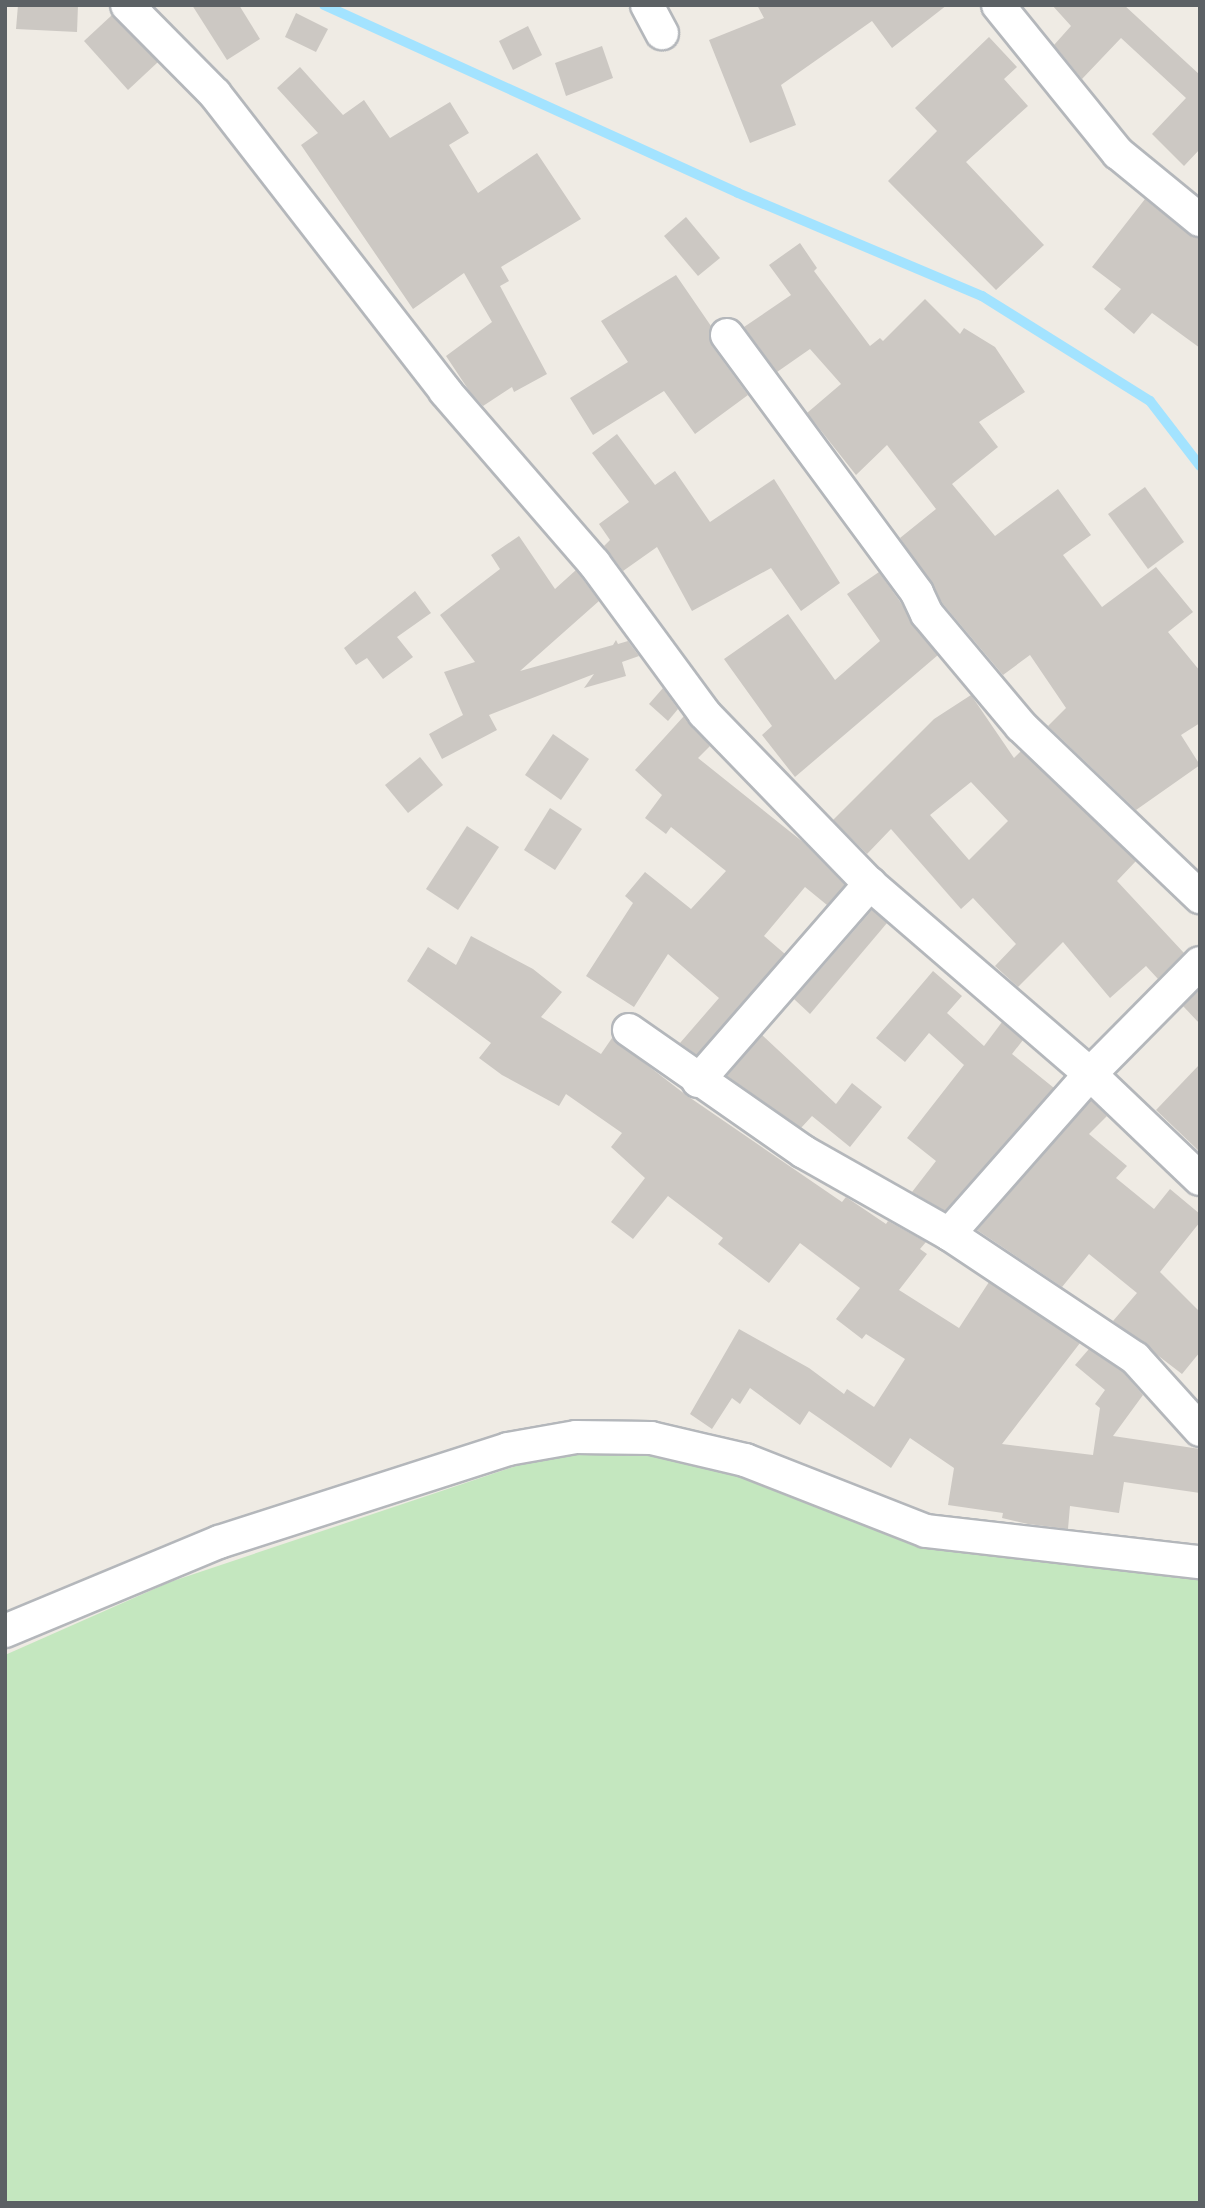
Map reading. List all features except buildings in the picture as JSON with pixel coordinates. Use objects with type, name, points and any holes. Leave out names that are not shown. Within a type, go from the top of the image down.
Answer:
[{"type":"street","points":[[127,5],[215,94],[445,391],[594,563],[704,713],[870,884],[1090,1074],[1200,1180]]},
{"type":"street","points":[[647,5],[662,33]]},
{"type":"street","points":[[998,5],[1118,153],[1200,220]]},
{"type":"street","points":[[727,335],[918,593],[927,614],[1021,726],[1200,897]]},
{"type":"street","points":[[698,1082],[870,884]]},
{"type":"street","points":[[949,1234],[1090,1074],[1200,963]]},
{"type":"street","points":[[629,1030],[698,1082],[804,1152],[949,1234],[1135,1358],[1200,1430]]},
{"type":"street","points":[[5,1631],[147,1569],[356,1496],[518,1446],[602,1436],[650,1438],[745,1460],[926,1531],[1200,1562]]},
{"type":"green space","points":[[599,1451],[669,1456],[756,1479],[920,1543],[1200,1577],[1200,2203],[5,2203],[5,1655],[170,1582],[549,1455]]},
{"type":"waterway","points":[[324,5],[738,193],[982,296],[1150,401],[1200,466]]}]
